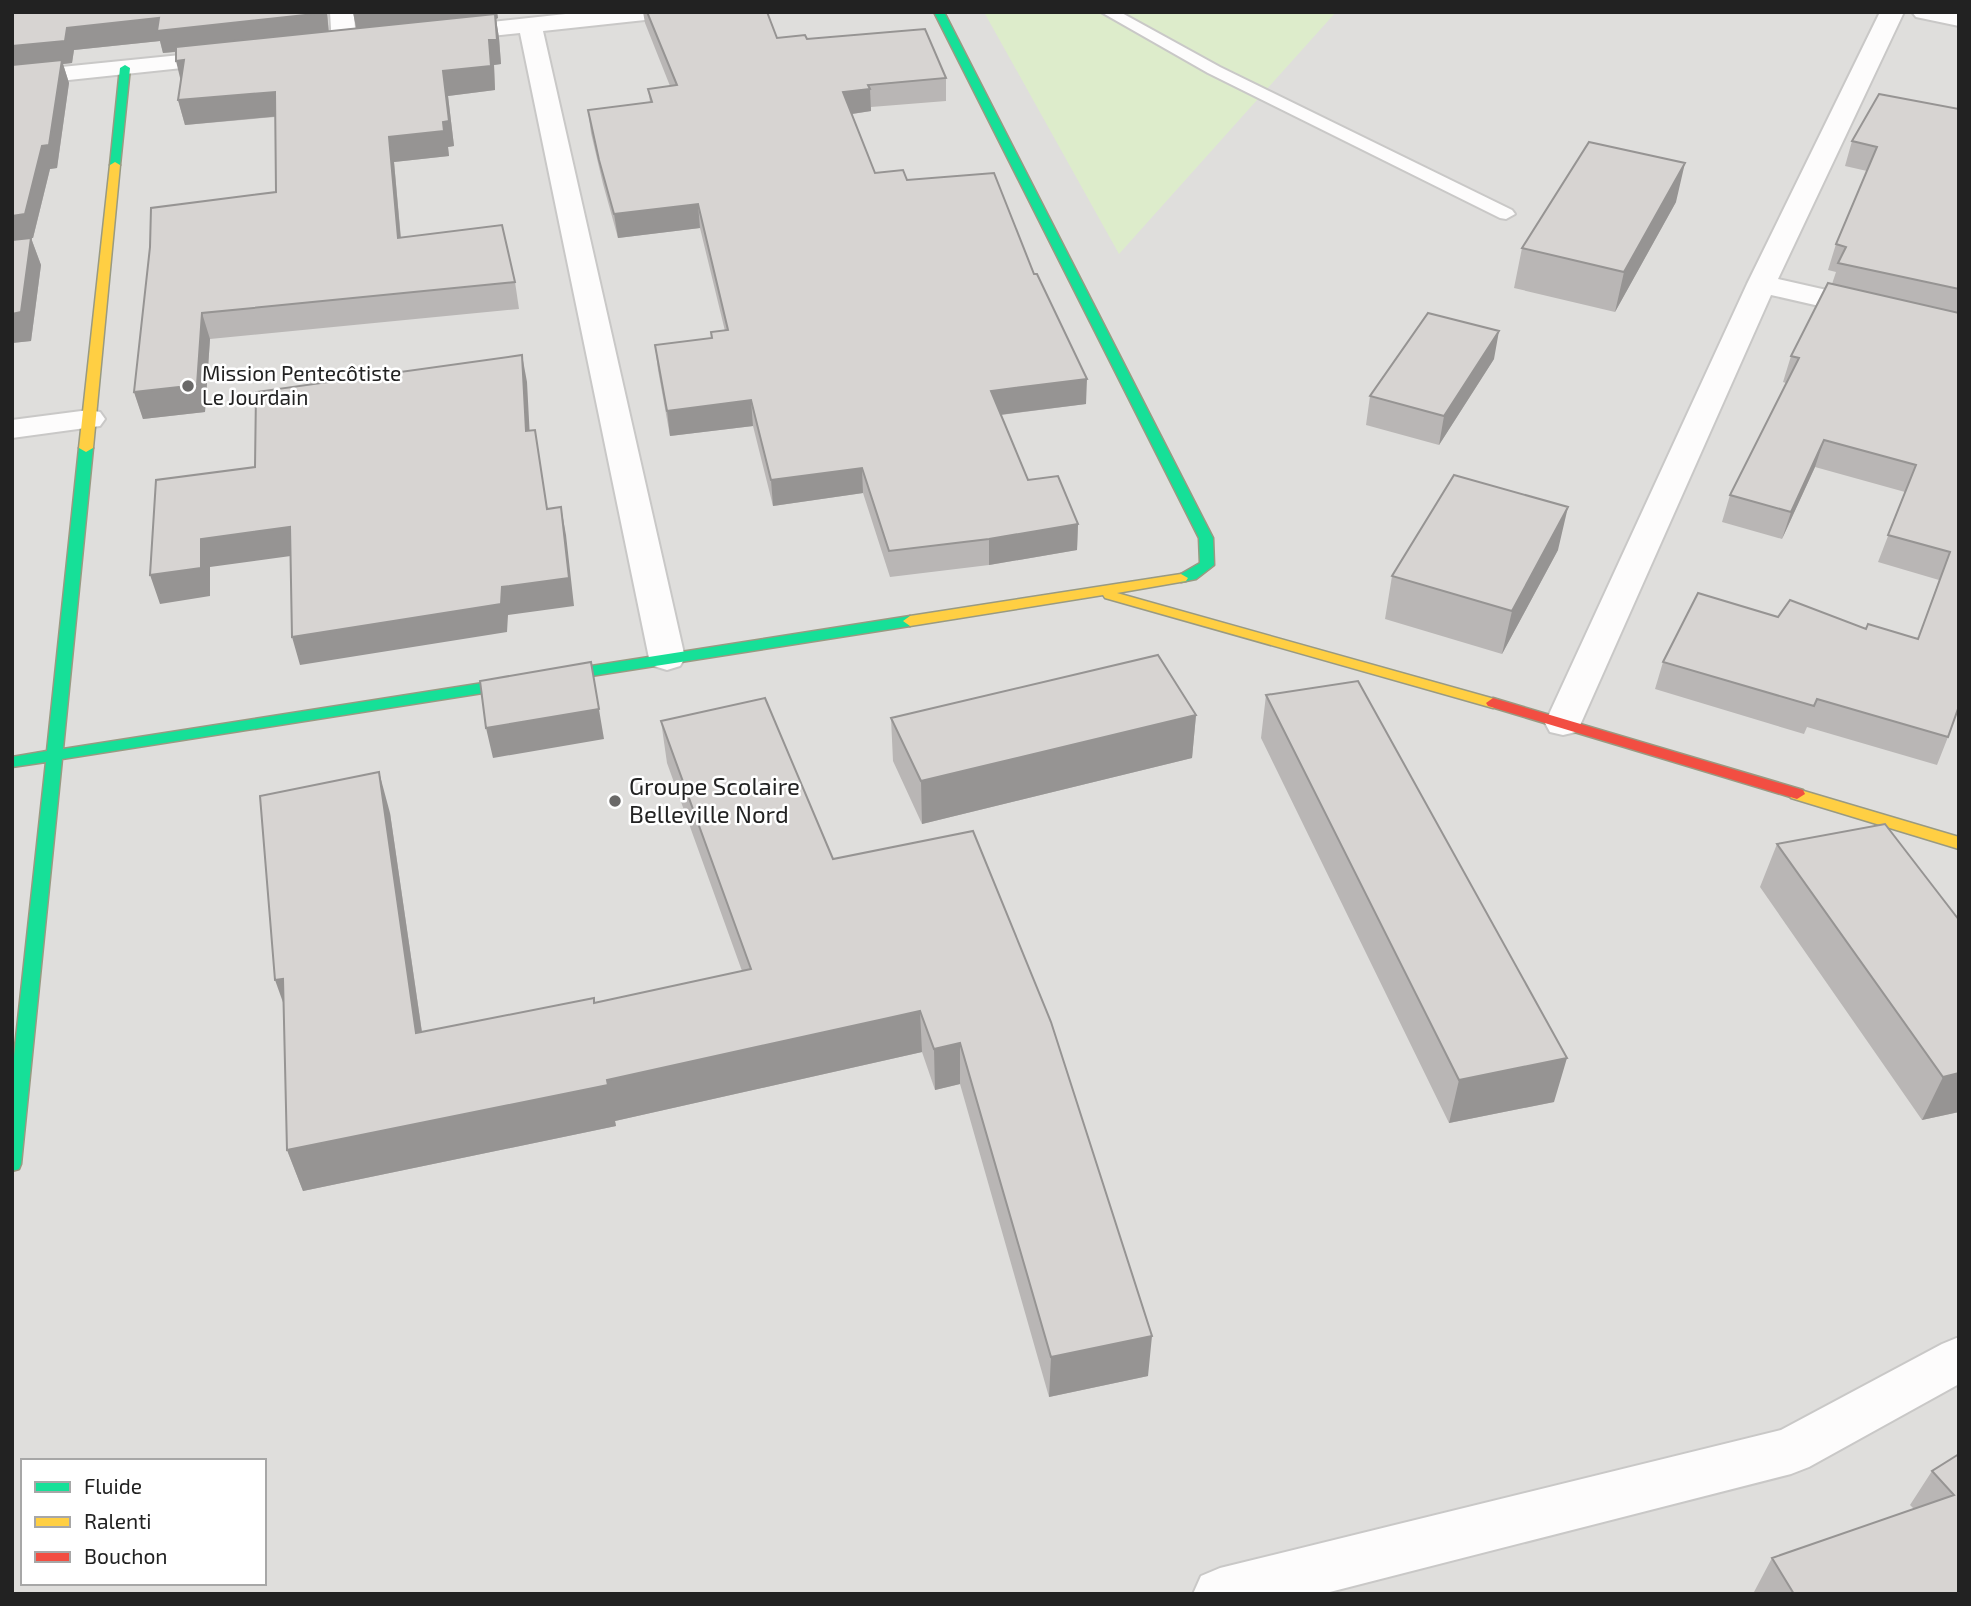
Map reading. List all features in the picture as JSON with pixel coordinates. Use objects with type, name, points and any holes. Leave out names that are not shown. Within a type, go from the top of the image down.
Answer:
[{"type":"street","points":[[342,12],[344,45]]},
{"type":"street","points":[[424,37],[654,12]]},
{"type":"street","points":[[12,762],[1101,592],[1191,576],[1207,565],[1206,538],[939,12]]},
{"type":"street","points":[[1563,723],[1761,284],[1892,12]]},
{"type":"street","points":[[1924,12],[1959,19]]},
{"type":"street","points":[[530,25],[667,658]]},
{"type":"street","points":[[317,48],[371,42]]},
{"type":"street","points":[[12,79],[248,55]]},
{"type":"street","points":[[12,1164],[125,68]]},
{"type":"street","points":[[1761,284],[1959,329]]},
{"type":"street","points":[[12,429],[89,419]]},
{"type":"street","points":[[1101,592],[1563,723],[1959,843]]},
{"type":"street","points":[[1220,1594],[1791,1451],[1959,1359]]},
{"type":"lane","points":[[1108,12],[1214,70],[1506,214]]},
{"type":"shaded area","points":[[12,12],[1959,12],[1959,1594],[12,1594]]},
{"type":"green space","points":[[984,12],[1336,12],[1119,254]]},
{"type":"building","points":[[12,12],[324,13],[157,31],[159,18],[67,28],[65,41],[12,46]]},
{"type":"building","points":[[647,12],[767,12],[777,38],[805,35],[807,39],[925,29],[946,78],[868,85],[870,89],[843,92],[875,173],[903,170],[907,180],[994,173],[1034,274],[1037,274],[1087,379],[991,391],[1028,480],[1058,476],[1078,524],[989,539],[889,551],[862,468],[771,480],[751,400],[667,411],[655,345],[712,338],[711,332],[728,330],[698,204],[614,214],[599,160],[588,110],[652,102],[648,89],[677,85]]},
{"type":"building","points":[[495,14],[497,40],[489,40],[491,66],[443,71],[449,121],[443,122],[444,131],[389,137],[398,238],[502,225],[515,282],[202,313],[197,385],[134,392],[150,247],[151,208],[276,192],[275,92],[178,100],[184,60],[176,61],[176,47]]},
{"type":"building","points":[[62,60],[49,145],[42,146],[25,214],[12,216],[12,65]]},
{"type":"building","points":[[1879,94],[1959,109],[1959,289],[1838,263],[1846,247],[1836,244],[1877,147],[1852,141]]},
{"type":"building","points":[[1589,142],[1685,163],[1624,272],[1522,248]]},
{"type":"building","points":[[31,238],[21,312],[12,314],[12,240]]},
{"type":"building","points":[[1828,283],[1959,313],[1959,706],[1948,737],[1817,699],[1814,706],[1663,662],[1698,593],[1778,617],[1790,600],[1866,629],[1868,624],[1918,639],[1950,552],[1888,535],[1916,465],[1824,440],[1791,512],[1730,495],[1799,358],[1791,356]]},
{"type":"building","points":[[1428,313],[1499,331],[1444,416],[1370,396]]},
{"type":"building","points":[[522,355],[526,431],[535,430],[547,509],[561,507],[569,578],[502,587],[501,604],[292,637],[290,527],[201,539],[201,568],[150,575],[156,480],[255,467],[256,392]]},
{"type":"building","points":[[1454,475],[1568,507],[1512,611],[1392,576]]},
{"type":"building","points":[[1158,655],[1196,715],[921,781],[891,718]]},
{"type":"building","points":[[591,662],[599,709],[486,728],[480,681]]},
{"type":"building","points":[[1358,681],[1567,1058],[1459,1080],[1266,695]]},
{"type":"building","points":[[765,698],[833,859],[973,831],[1051,1022],[1152,1336],[1051,1357],[960,1043],[934,1049],[920,1011],[607,1080],[608,1085],[287,1150],[283,979],[275,980],[260,796],[379,772],[416,1033],[594,998],[594,1003],[751,969],[661,721]]},
{"type":"building","points":[[1885,824],[1959,920],[1959,1073],[1943,1077],[1777,844]]},
{"type":"building","points":[[1959,1454],[1959,1594],[1794,1594],[1772,1558],[1954,1495],[1932,1471]]},
{"type":"traffic: fast","points":[[939,12],[1206,538],[1207,565],[1191,576],[1181,578]]},
{"type":"traffic: fast","points":[[115,165],[125,68]]},
{"type":"traffic: fast","points":[[12,1164],[86,448]]},
{"type":"traffic: fast","points":[[12,762],[910,621]]},
{"type":"traffic: slow","points":[[86,448],[115,165]]},
{"type":"traffic: slow","points":[[910,621],[1181,578]]},
{"type":"traffic: slow","points":[[1110,595],[1493,703]]},
{"type":"traffic: slow","points":[[1797,794],[1959,843]]},
{"type":"traffic: jam","points":[[1493,703],[1797,794]]},
{"type":"place","name":"Mission Pentecôtiste Le Jourdain","points":[[188,386]]},
{"type":"place","name":"Groupe Scolaire Belleville Nord","points":[[615,801]]}]
